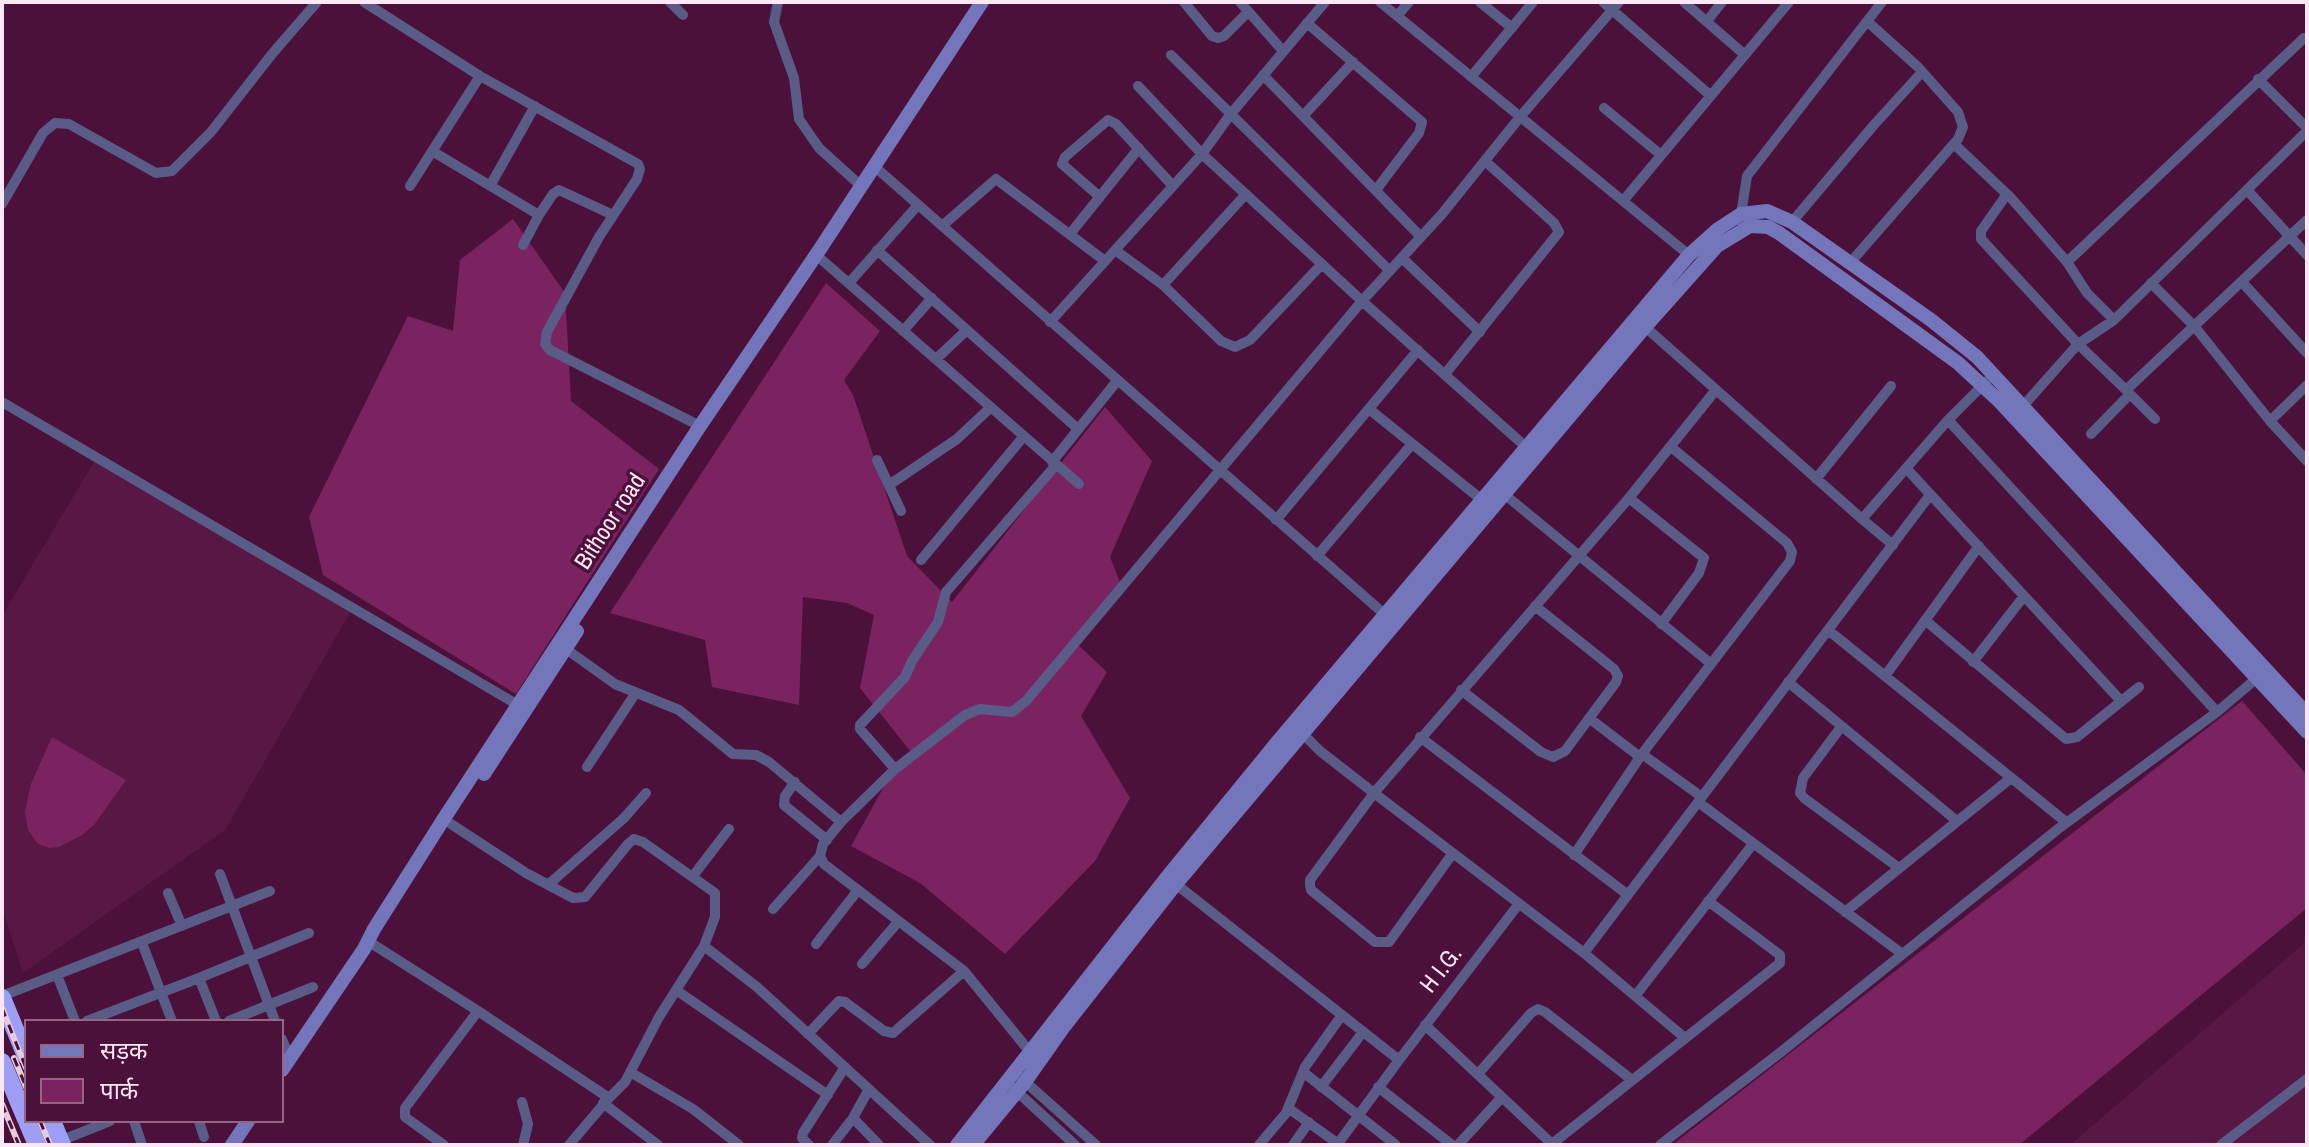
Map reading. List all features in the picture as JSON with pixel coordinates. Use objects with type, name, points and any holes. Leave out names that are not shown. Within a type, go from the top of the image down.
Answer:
[{"type":"highway","points":[[2,997],[24,1047]]},
{"type":"highway","points":[[2,1062],[24,1115]]},
{"type":"highway","points":[[27,1123],[37,1145]]},
{"type":"highway","points":[[53,1123],[61,1143]]},
{"type":"street","points":[[2,204],[43,133],[55,123],[69,124],[156,173],[172,171],[211,132],[317,2]]},
{"type":"street","points":[[364,2],[480,76],[640,166],[637,179],[613,215],[547,332],[545,344],[550,350],[700,426]]},
{"type":"street","points":[[670,2],[683,15]]},
{"type":"street","points":[[778,2],[774,22],[796,87],[799,119],[819,148],[861,186]]},
{"type":"street","name":"Bithoor road","points":[[286,1064],[368,946],[374,929],[518,705],[700,426],[861,186],[877,168],[982,2]]},
{"type":"street","points":[[658,1145],[606,1100],[478,1011],[368,946],[380,934],[822,260],[877,168],[992,2]]},
{"type":"street","points":[[1184,2],[1212,36],[1218,38],[1224,36],[1248,12]]},
{"type":"street","points":[[1240,2],[1283,51]]},
{"type":"street","points":[[1050,322],[1202,154],[1230,115],[1325,2]]},
{"type":"street","points":[[1380,2],[1689,255]]},
{"type":"street","points":[[1397,16],[1409,2]]},
{"type":"street","points":[[1480,2],[1512,28]]},
{"type":"street","points":[[1471,77],[1533,2]]},
{"type":"street","points":[[1603,2],[1616,6],[1711,96]]},
{"type":"street","points":[[1684,2],[1745,55]]},
{"type":"street","points":[[1707,21],[1722,2]]},
{"type":"street","points":[[1623,201],[1789,2]]},
{"type":"street","points":[[1740,231],[1747,176],[1882,2]]},
{"type":"street","points":[[773,909],[820,856],[827,840],[841,822],[895,769],[976,710],[985,708],[1005,712],[1019,709],[1362,301],[1421,237],[1616,6]]},
{"type":"street","points":[[1850,263],[1954,144],[1962,133],[1963,121],[1922,72],[1868,22]]},
{"type":"street","points":[[1307,23],[1422,122],[1419,133],[1376,190]]},
{"type":"street","points":[[2067,262],[2304,38]]},
{"type":"street","points":[[1171,55],[1390,271]]},
{"type":"street","points":[[1303,116],[1353,62]]},
{"type":"street","points":[[1792,222],[1922,72]]},
{"type":"street","points":[[1263,75],[1421,237]]},
{"type":"street","points":[[410,186],[480,76]]},
{"type":"street","points":[[2024,405],[2078,344],[2114,320],[2307,130],[2258,79]]},
{"type":"street","points":[[1138,86],[1202,154],[1526,447]]},
{"type":"street","points":[[490,186],[535,106]]},
{"type":"street","points":[[1604,108],[1661,155]]},
{"type":"street","points":[[1100,197],[1064,167],[1065,157],[1108,120],[1116,124],[1173,186]]},
{"type":"street","points":[[1954,144],[2007,194],[2067,262],[2087,293],[2114,320]]},
{"type":"street","points":[[1070,234],[1139,148]]},
{"type":"street","points":[[432,151],[539,215]]},
{"type":"street","points":[[1445,374],[1559,232],[1558,226],[1485,161]]},
{"type":"street","points":[[877,168],[1390,619]]},
{"type":"street","points":[[942,226],[996,179],[1105,261]]},
{"type":"street","points":[[523,245],[539,215],[559,190],[613,215]]},
{"type":"street","points":[[2247,190],[2307,255]]},
{"type":"street","points":[[1163,285],[1246,194]]},
{"type":"street","points":[[2007,194],[1981,231],[1981,239],[2078,344],[2155,419]]},
{"type":"street","points":[[849,283],[918,205]]},
{"type":"street","points":[[1390,619],[1504,494],[1640,323],[1689,255],[1718,229],[1741,214],[1767,211],[1792,222],[1965,346],[2024,405],[2307,732]]},
{"type":"street","points":[[2091,434],[2128,392],[2307,220]]},
{"type":"street","points":[[973,1145],[1015,1082],[1030,1052],[1390,619],[1526,447],[1640,323],[1717,246],[1740,231],[1759,225],[1779,233],[1939,347],[1982,385],[2266,682],[2307,714]]},
{"type":"street","points":[[877,250],[1078,429]]},
{"type":"street","points":[[1115,250],[1163,285],[1221,341],[1235,347],[1250,340],[1322,264]]},
{"type":"street","points":[[1402,258],[1480,332]]},
{"type":"street","points":[[822,260],[1079,484]]},
{"type":"street","points":[[2242,282],[2307,353]]},
{"type":"street","points":[[2151,283],[2195,327],[2270,421],[2307,461]]},
{"type":"street","points":[[903,331],[932,298]]},
{"type":"street","points":[[1640,323],[1893,545]]},
{"type":"street","points":[[936,359],[967,330]]},
{"type":"street","points":[[1276,520],[1418,350]]},
{"type":"street","points":[[1862,519],[1948,420],[1994,374]]},
{"type":"street","points":[[895,769],[859,726],[905,677],[938,622],[946,592],[1054,463],[1117,381]]},
{"type":"street","points":[[2270,421],[2307,385]]},
{"type":"street","points":[[1816,479],[1891,386]]},
{"type":"street","points":[[1453,853],[1389,942],[1375,942],[1311,890],[1310,880],[1374,793],[1629,498],[1715,391]]},
{"type":"street","points":[[2,402],[518,705]]},
{"type":"street","points":[[889,485],[945,448],[991,407]]},
{"type":"street","points":[[1369,409],[1482,500]]},
{"type":"street","points":[[1948,420],[2217,712]]},
{"type":"street","points":[[921,560],[1024,436]]},
{"type":"street","points":[[1317,556],[1412,444]]},
{"type":"street","points":[[1574,855],[1641,756],[1790,561],[1792,548],[1671,447]]},
{"type":"street","points":[[877,460],[901,511]]},
{"type":"street","points":[[1906,468],[2121,701]]},
{"type":"street","points":[[1504,494],[1710,663]]},
{"type":"street","points":[[1584,953],[1930,495]]},
{"type":"street","points":[[1629,498],[1704,558],[1699,573],[1661,624]]},
{"type":"street","points":[[1885,676],[1979,546]]},
{"type":"street","points":[[1973,662],[2024,596]]},
{"type":"street","points":[[1461,690],[1550,757],[1565,751],[1616,682],[1617,673],[1535,606]]},
{"type":"street","points":[[1925,620],[2066,739],[2077,737],[2139,687]]},
{"type":"street","points":[[1828,630],[2066,822]]},
{"type":"street","points":[[566,649],[615,684],[673,706],[733,754],[762,757],[841,822]]},
{"type":"street","points":[[1788,682],[1957,821]]},
{"type":"street","points":[[1660,1145],[1781,1052],[2066,822],[2217,712],[2266,682]]},
{"type":"street","points":[[587,767],[635,694]]},
{"type":"street","points":[[1589,718],[1901,953]]},
{"type":"street","points":[[1841,727],[1803,778],[1800,793],[1899,868]]},
{"type":"street","points":[[1298,729],[1374,793],[1584,953],[1685,1038]]},
{"type":"street","points":[[1420,737],[1628,895]]},
{"type":"street","points":[[1845,912],[2011,778]]},
{"type":"street","points":[[795,782],[785,796],[784,805],[827,840]]},
{"type":"street","points":[[548,885],[624,818],[646,793]]},
{"type":"street","points":[[451,824],[573,898],[582,899],[591,891],[634,839],[710,888],[716,898],[714,924],[704,946],[630,1072],[621,1087],[606,1100],[569,1145]]},
{"type":"street","points":[[693,876],[729,829]]},
{"type":"street","points":[[1636,995],[1753,844]]},
{"type":"street","points":[[820,856],[824,864],[964,971],[1030,1052]]},
{"type":"street","points":[[220,874],[274,1019]]},
{"type":"street","points":[[1172,880],[1399,1060]]},
{"type":"street","points":[[957,1145],[1063,1028],[1172,880]]},
{"type":"street","points":[[816,944],[858,890]]},
{"type":"street","points":[[2,997],[270,891]]},
{"type":"street","points":[[168,893],[182,926]]},
{"type":"street","points":[[1425,1025],[1552,1144],[1776,968],[1780,955],[1708,901]]},
{"type":"street","name":"H I.G.","points":[[1338,1145],[1378,1087],[1518,905]]},
{"type":"street","points":[[862,964],[898,922]]},
{"type":"street","points":[[92,1019],[309,933]]},
{"type":"street","points":[[142,943],[171,1019]]},
{"type":"street","points":[[704,946],[757,987],[930,1145]]},
{"type":"street","points":[[808,1034],[839,1001],[845,1002],[887,1033],[893,1033],[964,971]]},
{"type":"street","points":[[57,975],[74,1019]]},
{"type":"street","points":[[199,978],[215,1019]]},
{"type":"street","points":[[234,1019],[313,987]]},
{"type":"street","points":[[676,990],[828,1095]]},
{"type":"street","points":[[1478,1074],[1531,1013],[1538,1009],[1632,1080]]},
{"type":"street","points":[[444,1145],[405,1117],[405,1108],[478,1011]]},
{"type":"street","points":[[1259,1145],[1288,1108],[1303,1072],[1342,1015]]},
{"type":"street","points":[[1321,1087],[1363,1032]]},
{"type":"street","points":[[809,1145],[802,1135],[845,1067]]},
{"type":"street","points":[[630,1072],[693,1109],[739,1145]]},
{"type":"street","points":[[1303,1072],[1396,1145]]},
{"type":"street","points":[[2221,1145],[2307,1079]]},
{"type":"street","points":[[1015,1082],[1075,1145]]},
{"type":"street","points":[[1015,1082],[1096,1145]]},
{"type":"street","points":[[1378,1087],[1452,1145]]},
{"type":"street","points":[[832,1145],[853,1118],[869,1089]]},
{"type":"street","points":[[1458,1145],[1502,1097]]},
{"type":"street","points":[[522,1102],[528,1124],[523,1145]]},
{"type":"street","points":[[1288,1108],[1338,1145]]},
{"type":"street","points":[[853,1118],[879,1145]]},
{"type":"street","points":[[1293,1145],[1309,1122]]},
{"type":"street","points":[[61,1143],[106,1123]]},
{"type":"street","points":[[135,1123],[142,1145]]},
{"type":"street","points":[[200,1123],[204,1137]]},
{"type":"street","points":[[232,1145],[247,1123]]},
{"type":"shaded area","points":[[94,462],[351,611],[225,830],[23,973],[2,908],[2,616]]},
{"type":"shaded area","points":[[2307,941],[2307,1145],[2070,1145]]},
{"type":"green space","points":[[513,219],[565,293],[571,401],[659,469],[516,694],[323,575],[309,517],[408,316],[453,331],[460,260]]},
{"type":"green space","points":[[826,283],[880,331],[844,380],[853,395],[907,556],[952,602],[1105,407],[1152,461],[1110,557],[1122,587],[1077,644],[1107,672],[1081,716],[1130,798],[1095,861],[1005,954],[920,883],[851,846],[892,772],[911,752],[860,688],[874,615],[847,603],[803,597],[799,705],[712,687],[705,640],[610,613]]},
{"type":"green space","points":[[2242,701],[2307,775],[2307,908],[2019,1145],[1672,1145]]},
{"type":"green space","points":[[52,737],[126,780],[94,825],[59,847],[49,848],[38,844],[28,830],[25,811],[31,784]]},
{"type":"railway","points":[[2,1008],[24,1063]]},
{"type":"railway","points":[[14,1058],[24,1082]]},
{"type":"railway","points":[[2,1104],[19,1145]]},
{"type":"railway","points":[[41,1123],[50,1145]]}]
